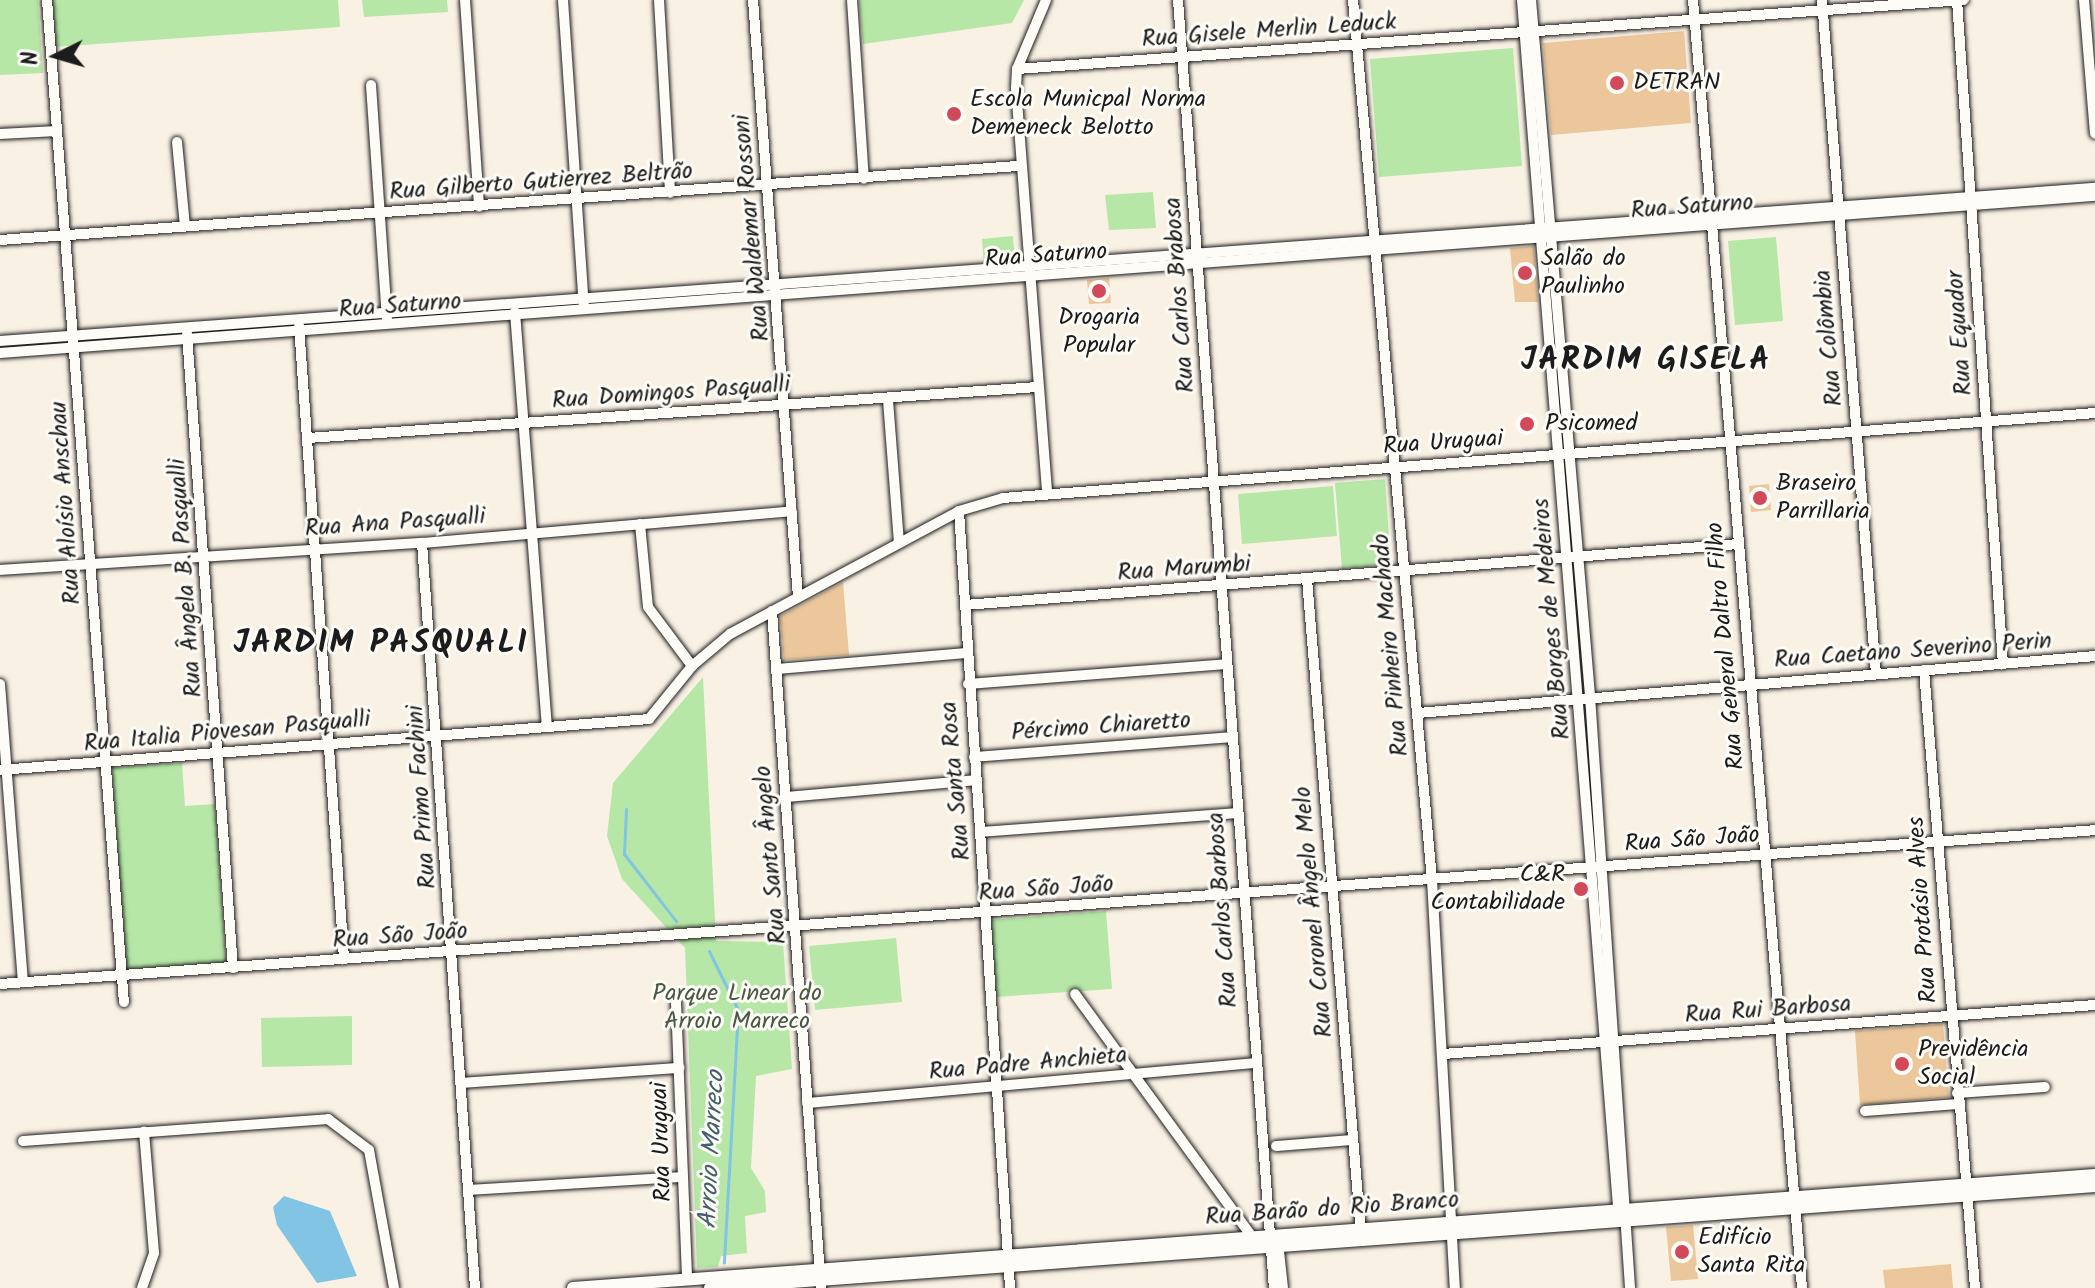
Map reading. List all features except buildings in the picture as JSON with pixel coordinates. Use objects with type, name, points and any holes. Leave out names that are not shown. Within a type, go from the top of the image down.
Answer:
[{"type":"main road","name":"Rua Barão do Rio Branco","points":[[1965,1190],[2095,1175]]},
{"type":"main road","name":"Rua Barão do Rio Branco","points":[[573,1288],[687,1280],[821,1279],[1008,1260],[1274,1239],[1624,1219],[1794,1202],[1965,1190],[2095,1186]]},
{"type":"main road","name":"Rua Barão do Rio Branco","points":[[1211,1245],[1252,1237],[1274,1239]]},
{"type":"main road","name":"Rua Barão do Rio Branco","points":[[710,1288],[756,1280]]},
{"type":"street","name":"Rua Aloísio Anschau","points":[[47,0],[124,1002]]},
{"type":"street","points":[[465,0],[479,207]]},
{"type":"street","points":[[563,0],[584,312]]},
{"type":"street","points":[[659,0],[670,193]]},
{"type":"street","name":"Rua Waldemar Rossoni","points":[[753,0],[787,405],[798,597]]},
{"type":"street","points":[[852,0],[864,179]]},
{"type":"street","points":[[1046,0],[1017,69],[1018,166],[1047,493]]},
{"type":"street","name":"Rua Carlos Brabosa","points":[[1178,0],[1221,586]]},
{"type":"street","name":"Rua Pinheiro Machado","points":[[1353,0],[1372,246],[1405,569],[1432,880],[1455,1288]]},
{"type":"street","name":"Rua Borges de Medeiros","points":[[1522,0],[1529,32],[1585,696],[1624,1219]]},
{"type":"street","name":"Rua Borges de Medeiros","points":[[1529,32],[1531,0]]},
{"type":"street","name":"Rua General Daltro Filho","points":[[1693,0],[1802,1288]]},
{"type":"street","name":"Rua Equador","points":[[1957,0],[2003,664]]},
{"type":"street","name":"Rua Gisele Merlin Leduck","points":[[1017,69],[1695,20],[1822,5],[1963,0]]},
{"type":"street","points":[[2084,0],[2095,134]]},
{"type":"street","name":"Rua Colômbia","points":[[1822,5],[1876,674]]},
{"type":"street","points":[[371,85],[387,321]]},
{"type":"street","points":[[0,134],[57,131]]},
{"type":"street","points":[[177,142],[185,226]]},
{"type":"street","name":"Rua Gilberto Gutierrez Beltrão","points":[[0,240],[1018,166]]},
{"type":"street","name":"Rua Saturno","points":[[1970,202],[2095,188]]},
{"type":"street","name":"Rua Saturno","points":[[187,334],[300,333],[387,321],[515,311],[583,300],[778,291],[1970,202],[2095,196]]},
{"type":"street","name":"Rua Saturno","points":[[515,311],[584,312],[778,291]]},
{"type":"street","points":[[515,311],[547,726]]},
{"type":"street","points":[[299,320],[344,959]]},
{"type":"street","name":"Rua Saturno","points":[[0,353],[73,342],[187,334],[299,320],[387,321]]},
{"type":"street","name":"Rua Ângela B. Pasqualli","points":[[187,334],[206,556],[233,968]]},
{"type":"street","name":"Rua Saturno","points":[[0,341],[73,342]]},
{"type":"street","name":"Rua Domingos Pasqualli","points":[[308,438],[888,400],[1038,387]]},
{"type":"street","points":[[888,400],[899,543]]},
{"type":"street","name":"Rua Uruguai","points":[[649,719],[692,666],[772,611],[959,511],[1047,493],[2095,413]]},
{"type":"street","name":"Rua Ana Pasqualli","points":[[0,570],[422,543],[792,511]]},
{"type":"street","name":"Rua Santa Rosa","points":[[959,511],[1010,1288]]},
{"type":"street","points":[[640,524],[648,607],[692,666]]},
{"type":"street","name":"Rua Primo Fachini","points":[[422,543],[454,952],[475,1288]]},
{"type":"street","name":"Rua Marumbi","points":[[965,605],[1738,544]]},
{"type":"street","name":"Rua Coronel Ângelo Melo","points":[[1307,579],[1361,1236]]},
{"type":"street","name":"Rua Carlos Barbosa","points":[[1221,586],[1254,1063],[1274,1239],[1283,1288]]},
{"type":"street","name":"Rua Santo Ângelo","points":[[772,611],[799,927],[807,1103],[821,1279]]},
{"type":"street","points":[[777,669],[966,653]]},
{"type":"street","name":"Rua Caetano Severino Perin","points":[[1418,713],[1585,696],[2095,656]]},
{"type":"street","points":[[968,684],[1226,664]]},
{"type":"street","name":"Rua Protásio Alves","points":[[1924,670],[1975,1288]]},
{"type":"street","points":[[0,684],[3,769],[23,982]]},
{"type":"street","name":"Rua Italia Piovesan Pasqualli","points":[[3,769],[649,719]]},
{"type":"street","name":"Pércimo Chiaretto","points":[[974,757],[1231,737]]},
{"type":"street","points":[[786,797],[975,780]]},
{"type":"street","points":[[980,832],[1236,813]]},
{"type":"street","name":"Rua São João","points":[[0,984],[2095,830]]},
{"type":"street","points":[[1075,994],[1138,1074],[1252,1237]]},
{"type":"street","name":"Rua Uruguai","points":[[676,1002],[687,1280]]},
{"type":"street","name":"Rua Rui Barbosa","points":[[1443,1054],[2095,1005]]},
{"type":"street","name":"Rua Padre Anchieta","points":[[807,1103],[996,1089],[1254,1063]]},
{"type":"street","points":[[462,1083],[679,1068]]},
{"type":"street","points":[[1865,1111],[2045,1087]]},
{"type":"street","points":[[23,1141],[310,1117],[343,1126],[369,1150],[377,1173],[394,1288]]},
{"type":"street","points":[[142,1288],[154,1253],[144,1131]]},
{"type":"street","points":[[1276,1146],[1353,1140]]},
{"type":"street","points":[[469,1190],[683,1177]]},
{"type":"street","points":[[1624,1219],[1630,1288]]},
{"type":"street","name":"Rua Carlos Barbosa","points":[[1274,1239],[1274,1288]]},
{"type":"green space","points":[[0,0],[38,0],[43,73],[0,75]]},
{"type":"green space","points":[[51,0],[338,0],[340,27],[54,47]]},
{"type":"green space","points":[[362,0],[447,0],[448,12],[364,17]]},
{"type":"green space","points":[[859,0],[1024,0],[1012,23],[863,44]]},
{"type":"green space","points":[[1513,48],[1522,166],[1379,177],[1370,59]]},
{"type":"green space","points":[[1153,192],[1156,228],[1109,230],[1105,195]]},
{"type":"green space","points":[[1013,236],[1015,263],[984,266],[982,239]]},
{"type":"green space","points":[[1776,237],[1783,321],[1735,325],[1728,241]]},
{"type":"green space","points":[[1385,479],[1391,565],[1342,569],[1335,483]]},
{"type":"green space","points":[[1333,486],[1337,536],[1242,544],[1238,494]]},
{"type":"green space","name":"Parque Linear do Arroio Marreco","points":[[703,677],[716,941],[783,942],[792,1069],[756,1076],[751,1168],[765,1191],[766,1212],[745,1216],[747,1253],[721,1256],[718,1267],[697,1268],[685,948],[622,879],[607,836],[613,783]]},
{"type":"green space","points":[[182,763],[185,806],[215,804],[226,963],[126,971],[112,768]]},
{"type":"green space","points":[[1106,911],[1112,989],[995,997],[989,920]]},
{"type":"green space","points":[[896,938],[902,1002],[815,1010],[809,946]]},
{"type":"green space","points":[[352,1016],[352,1065],[262,1067],[261,1018]]},
{"type":"water","points":[[284,1196],[330,1211],[357,1276],[317,1283],[277,1225],[273,1207]]},
{"type":"waterway","name":"Arroio Marreco","points":[[626,809],[624,854],[676,921]]},
{"type":"waterway","name":"Arroio Marreco","points":[[709,951],[738,1010],[724,1263]]},
{"type":"place","name":"DETRAN","points":[[1617,83]]},
{"type":"place","name":"Escola Municpal Norma Demeneck Belotto","points":[[954,114]]},
{"type":"place","name":"Salão do Paulinho","points":[[1525,273]]},
{"type":"place","name":"Drogaria Popular","points":[[1099,291]]},
{"type":"place","name":"Psicomed","points":[[1527,424]]},
{"type":"place","name":"Braseiro Parrillaria","points":[[1760,498]]},
{"type":"place","name":"C&R Contabilidade","points":[[1581,889]]},
{"type":"place","name":"Previdência Social","points":[[1902,1064]]},
{"type":"place","name":"Edifício Santa Rita","points":[[1682,1252]]},
{"type":"district","name":"JARDIM GISELA","points":[[1646,361]]},
{"type":"district","name":"JARDIM PASQUALI","points":[[381,644]]}]
